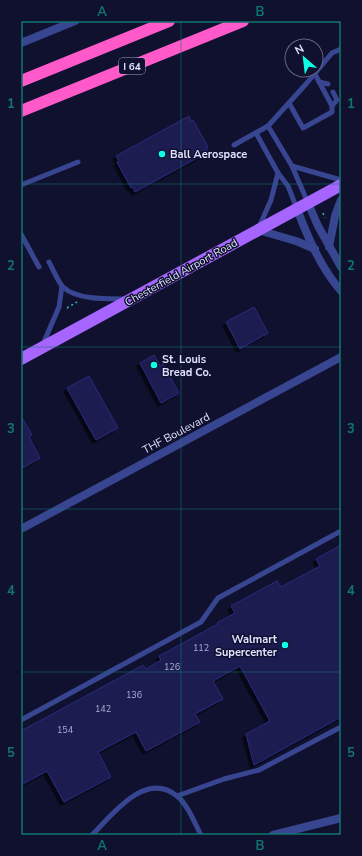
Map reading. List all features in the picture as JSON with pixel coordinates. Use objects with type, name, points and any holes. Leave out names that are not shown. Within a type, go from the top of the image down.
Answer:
[{"type":"highway","name":"I 64","points":[[21,81],[169,21]]},
{"type":"highway","name":"I 64","points":[[21,112],[243,21]]},
{"type":"main road","name":"Chesterfield Airport Road","points":[[21,359],[341,185]]},
{"type":"street","points":[[21,43],[75,21]]},
{"type":"street","points":[[330,247],[334,219],[341,200]]},
{"type":"street","points":[[308,203],[318,226],[341,267]]},
{"type":"street","points":[[298,209],[306,232],[326,270],[341,291]]},
{"type":"street","points":[[258,230],[296,241],[315,249]]},
{"type":"street","name":"THF Boulevard","points":[[21,529],[341,357]]},
{"type":"street","points":[[273,835],[341,818]]},
{"type":"lane","points":[[324,62],[332,53],[341,49]]},
{"type":"lane","points":[[234,145],[268,126],[311,78]]},
{"type":"lane","points":[[289,103],[302,128],[332,112],[332,106],[316,78]]},
{"type":"lane","points":[[319,82],[328,84]]},
{"type":"lane","points":[[332,106],[337,100],[333,92]]},
{"type":"lane","points":[[268,126],[292,166],[308,203]]},
{"type":"lane","points":[[256,133],[278,173],[288,186],[298,209]]},
{"type":"lane","points":[[21,185],[78,162]]},
{"type":"lane","points":[[292,166],[341,180]]},
{"type":"lane","points":[[258,230],[271,200],[278,173]]},
{"type":"lane","points":[[21,234],[40,267]]},
{"type":"lane","points":[[41,348],[59,307],[62,286],[49,262]]},
{"type":"lane","points":[[62,286],[86,297],[132,300]]},
{"type":"lane","points":[[21,720],[201,622],[218,598],[341,531]]},
{"type":"lane","points":[[177,796],[224,779],[259,770],[341,727]]},
{"type":"lane","points":[[92,835],[128,800],[140,791],[153,788],[166,789],[177,796],[185,806],[201,835]]},
{"type":"path","points":[[323,213],[325,218]]},
{"type":"path","points":[[63,310],[80,301]]},
{"type":"building","name":"Ball Aerospace","points":[[189,116],[191,121],[193,120],[208,147],[206,148],[208,152],[135,192],[133,187],[131,188],[117,162],[119,161],[116,156]]},
{"type":"building","points":[[254,307],[268,333],[240,349],[226,322]]},
{"type":"building","points":[[154,355],[160,366],[163,364],[179,393],[161,403],[140,363]]},
{"type":"building","points":[[89,376],[118,428],[96,440],[67,388]]},
{"type":"building","points":[[21,416],[32,435],[29,437],[40,458],[21,469]]},
{"type":"building","points":[[341,545],[341,717],[254,765],[246,734],[270,721],[240,666],[213,681],[223,699],[195,714],[200,722],[146,751],[136,732],[98,752],[111,777],[64,802],[47,771],[21,785],[21,731],[143,665],[146,669],[161,660],[159,656],[218,624],[217,623],[235,613],[231,606],[277,581],[281,587],[320,566],[316,559]]},
{"type":"place","name":"Ball Aerospace","points":[[162,154]]},
{"type":"place","name":"St. Louis Bread Co.","points":[[154,365]]},
{"type":"place","name":"Walmart Supercenter","points":[[285,645]]}]
